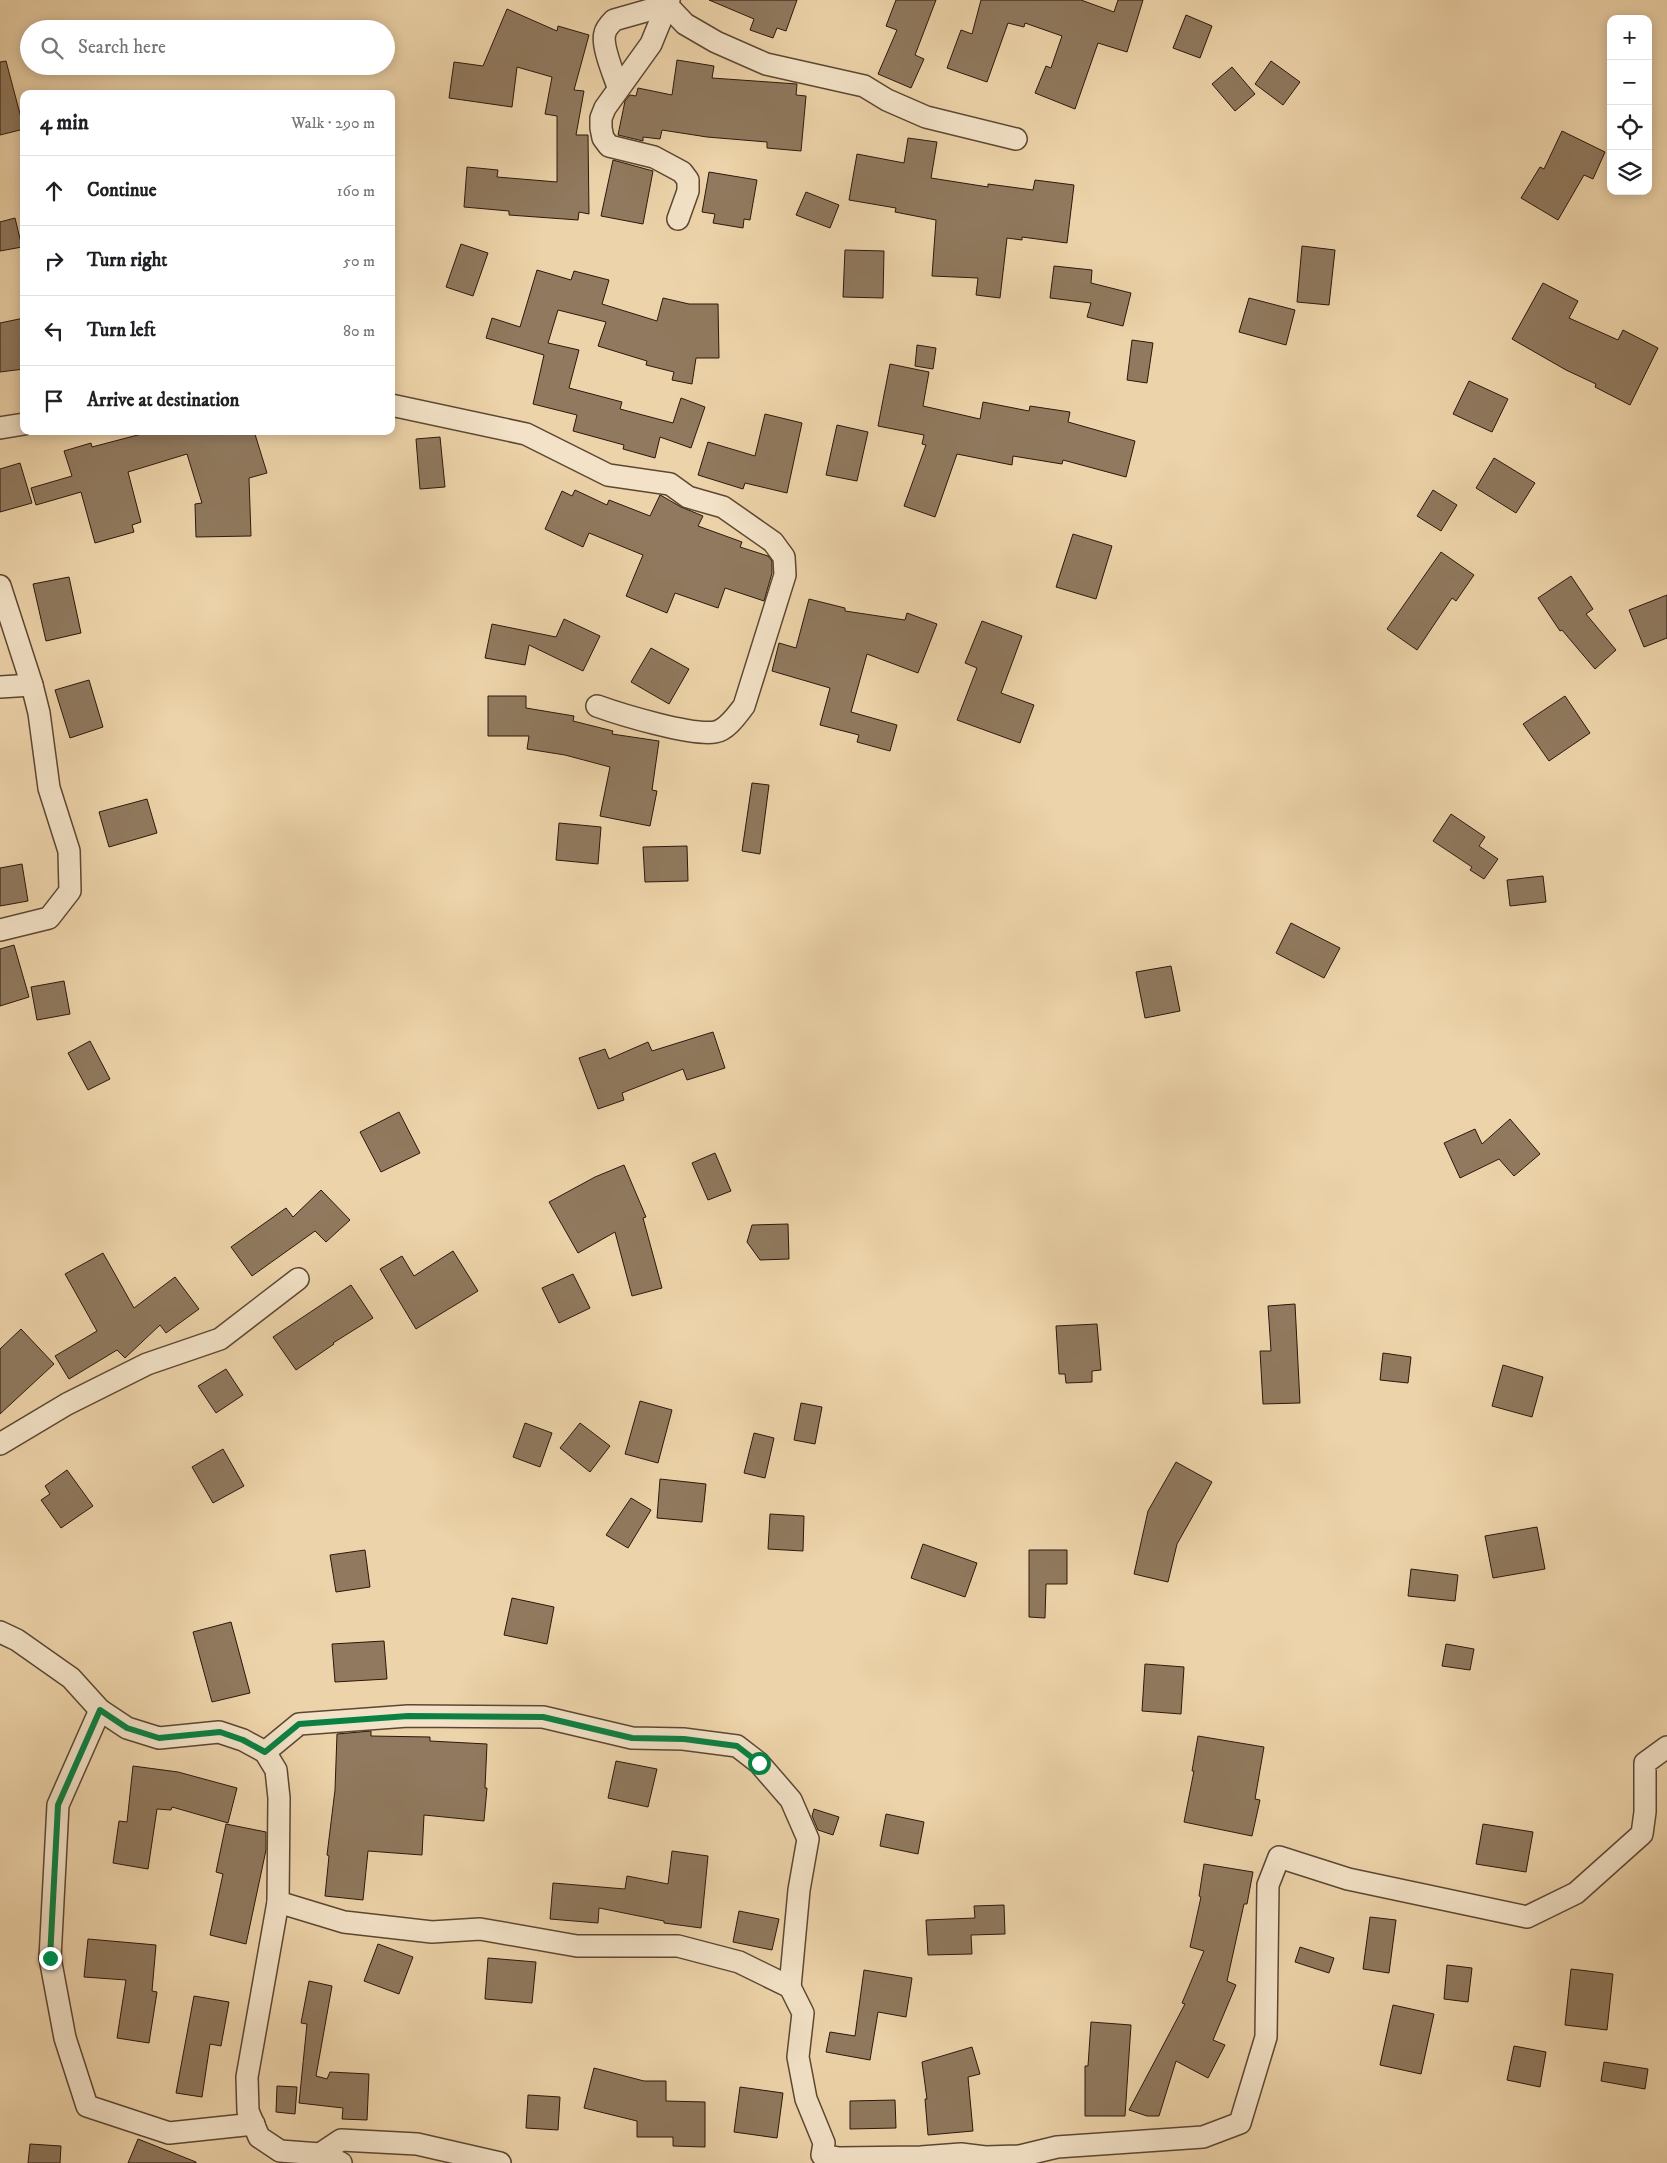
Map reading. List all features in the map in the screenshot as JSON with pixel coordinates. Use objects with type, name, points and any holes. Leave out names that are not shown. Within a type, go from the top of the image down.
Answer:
[{"type":"street","points":[[618,87],[604,42],[605,33],[609,26],[614,20],[668,2]]},
{"type":"street","points":[[668,2],[651,44],[618,87],[601,118],[603,138],[609,146],[654,158],[682,172],[688,180],[688,191],[678,219]]},
{"type":"street","points":[[668,2],[684,24],[716,42],[766,64],[864,86],[886,100],[926,116],[1016,139]]},
{"type":"street","points":[[395,406],[526,434],[608,475],[670,484],[688,497],[723,507],[773,542],[784,557],[785,575],[744,706],[732,721],[716,732],[689,731],[597,706]]},
{"type":"street","points":[[0,428],[20,425]]},
{"type":"street","points":[[0,586],[32,685],[45,750],[49,788],[69,851],[70,891],[49,918],[10,926],[0,930]]},
{"type":"street","points":[[0,687],[32,685]]},
{"type":"street","points":[[0,1444],[67,1404],[147,1364],[220,1338],[298,1279]]},
{"type":"street","points":[[0,1632],[16,1640],[71,1678],[100,1710],[127,1728],[159,1738],[220,1732],[243,1740],[265,1752],[276,1770],[279,1798],[278,1902],[247,2077],[248,2111],[259,2137],[280,2151],[320,2154],[341,2163]]},
{"type":"street","points":[[100,1710],[58,1805],[50,1958],[65,2038],[87,2106],[168,2133],[254,2124]]},
{"type":"street","points":[[265,1752],[299,1724],[408,1716],[543,1717],[632,1738],[684,1739],[737,1746],[759,1763],[791,1800],[808,1840],[799,1890],[790,1987],[803,2013],[798,2057],[806,2099],[824,2143],[818,2159],[921,2157],[961,2154],[985,2157],[1020,2156],[1057,2147],[1202,2137],[1240,2123],[1266,2037],[1268,1885],[1279,1857],[1348,1879],[1527,1917],[1576,1893],[1642,1834],[1645,1812],[1645,1763],[1667,1747]]},
{"type":"street","points":[[278,1902],[344,1922],[432,1932],[480,1929],[576,1946],[678,1946],[739,1962],[790,1987]]},
{"type":"street","points":[[320,2154],[341,2140],[417,2144],[500,2163]]},
{"type":"building","points":[[709,0],[797,0],[786,31],[777,28],[773,38],[750,30],[754,19]]},
{"type":"building","points":[[896,0],[936,0],[915,55],[924,59],[911,88],[878,74],[897,30],[886,26]]},
{"type":"building","points":[[981,0],[1081,0],[1114,12],[1118,0],[1143,0],[1127,52],[1098,43],[1075,109],[1035,93],[1046,66],[1051,68],[1062,36],[1025,23],[1024,27],[1008,23],[987,82],[947,68],[961,30],[972,34]]},
{"type":"building","points":[[507,9],[557,31],[558,26],[589,35],[574,90],[584,91],[576,135],[588,135],[589,214],[579,212],[578,220],[509,215],[509,211],[464,207],[467,167],[498,170],[497,177],[557,182],[557,116],[545,114],[552,77],[517,67],[512,107],[449,98],[454,62],[483,66]]},
{"type":"building","points":[[1186,15],[1212,26],[1200,58],[1173,48]]},
{"type":"building","points":[[677,60],[714,66],[712,78],[797,84],[796,95],[806,96],[801,151],[767,148],[767,142],[707,137],[662,130],[660,139],[643,137],[643,141],[618,135],[625,101],[630,95],[636,96],[638,88],[672,95]]},
{"type":"building","points":[[6,61],[20,114],[20,130],[0,135],[0,62]]},
{"type":"building","points":[[1271,61],[1300,82],[1283,105],[1255,84]]},
{"type":"building","points":[[1232,67],[1255,94],[1235,111],[1212,84]]},
{"type":"building","points":[[1562,131],[1605,152],[1593,179],[1584,175],[1558,220],[1521,198],[1540,167],[1544,169]]},
{"type":"building","points":[[908,138],[937,142],[931,178],[988,187],[988,184],[1033,190],[1035,180],[1074,185],[1067,243],[1022,237],[1022,240],[1007,238],[1000,298],[976,295],[978,278],[932,276],[936,220],[895,212],[896,208],[849,200],[857,154],[904,163]]},
{"type":"building","points":[[613,160],[653,171],[643,224],[601,216]]},
{"type":"building","points":[[709,172],[757,180],[750,220],[744,219],[743,228],[713,223],[715,214],[702,212]]},
{"type":"building","points":[[806,192],[839,205],[830,228],[796,215]]},
{"type":"building","points":[[15,218],[20,247],[0,251],[0,222]]},
{"type":"building","points":[[461,244],[488,253],[473,296],[446,287]]},
{"type":"building","points":[[1302,246],[1335,250],[1329,305],[1297,302]]},
{"type":"building","points":[[845,250],[884,251],[883,298],[843,297]]},
{"type":"building","points":[[1054,266],[1092,270],[1091,283],[1131,293],[1123,326],[1087,317],[1091,303],[1050,298]]},
{"type":"building","points":[[537,270],[571,280],[574,271],[609,280],[602,304],[657,321],[663,298],[689,304],[718,304],[719,358],[696,358],[692,384],[672,380],[674,372],[646,365],[647,361],[598,346],[606,322],[558,310],[548,343],[579,350],[569,388],[622,402],[620,409],[673,423],[681,398],[705,407],[691,448],[660,437],[655,458],[623,449],[624,445],[573,431],[577,415],[533,404],[544,355],[486,338],[492,318],[520,327]]},
{"type":"building","points":[[1543,283],[1578,301],[1569,318],[1618,340],[1623,330],[1658,348],[1630,405],[1595,387],[1596,384],[1566,370],[1512,339]]},
{"type":"building","points":[[1249,298],[1295,310],[1286,345],[1239,332]]},
{"type":"building","points":[[20,319],[20,370],[0,372],[0,323]]},
{"type":"building","points":[[1132,340],[1153,343],[1147,383],[1127,380]]},
{"type":"building","points":[[917,345],[936,348],[933,369],[915,366]]},
{"type":"building","points":[[890,364],[929,372],[923,406],[980,419],[983,402],[1029,411],[1030,406],[1070,412],[1068,422],[1135,441],[1126,477],[1063,460],[1062,464],[1013,456],[1012,465],[957,454],[935,517],[904,506],[926,445],[922,444],[924,435],[878,426]]},
{"type":"building","points":[[1469,381],[1508,399],[1492,432],[1453,414]]},
{"type":"building","points":[[765,414],[802,423],[787,493],[745,483],[743,489],[698,475],[708,442],[755,456]]},
{"type":"building","points":[[837,425],[868,432],[857,481],[826,475]]},
{"type":"building","points":[[138,435],[255,435],[267,473],[249,478],[251,536],[196,537],[195,504],[202,503],[187,454],[128,472],[141,522],[132,525],[134,532],[95,543],[81,492],[36,505],[31,488],[72,476],[64,451],[91,443],[92,447]]},
{"type":"building","points":[[440,437],[445,487],[420,489],[416,439]]},
{"type":"building","points":[[1494,458],[1535,483],[1516,513],[1476,488]]},
{"type":"building","points":[[20,463],[32,503],[0,512],[0,469]]},
{"type":"building","points":[[575,490],[607,505],[609,500],[650,516],[660,495],[681,507],[703,516],[698,526],[742,542],[740,547],[768,556],[772,561],[772,573],[764,601],[725,588],[718,608],[675,593],[667,613],[626,596],[643,555],[589,533],[583,547],[545,529],[562,491],[572,496]]},
{"type":"building","points":[[1433,490],[1457,505],[1441,531],[1417,516]]},
{"type":"building","points":[[1073,534],[1112,546],[1096,599],[1056,587]]},
{"type":"building","points":[[1441,552],[1474,575],[1456,601],[1452,598],[1417,650],[1387,629]]},
{"type":"building","points":[[1571,576],[1593,609],[1586,614],[1616,650],[1595,669],[1562,630],[1560,631],[1538,598]]},
{"type":"building","points":[[69,577],[81,633],[46,641],[33,584]]},
{"type":"building","points":[[1667,595],[1667,638],[1644,647],[1629,610]]},
{"type":"building","points":[[809,599],[845,608],[845,611],[905,620],[907,613],[937,624],[918,673],[867,654],[851,712],[897,725],[890,751],[857,742],[859,735],[820,725],[830,688],[772,671],[779,643],[796,648]]},
{"type":"building","points":[[564,619],[600,636],[583,671],[529,645],[525,665],[485,658],[492,624],[556,637]]},
{"type":"building","points":[[982,621],[1022,636],[1001,693],[1034,705],[1020,743],[957,720],[977,668],[965,663]]},
{"type":"building","points":[[651,648],[689,669],[669,704],[631,682]]},
{"type":"building","points":[[89,680],[103,727],[70,738],[55,690]]},
{"type":"building","points":[[488,696],[526,696],[526,708],[574,716],[573,721],[613,731],[612,734],[659,741],[652,790],[657,791],[650,826],[600,816],[610,767],[565,755],[527,749],[529,736],[488,736]]},
{"type":"building","points":[[1565,696],[1590,733],[1549,761],[1523,724]]},
{"type":"building","points":[[752,783],[769,785],[760,854],[742,851]]},
{"type":"building","points":[[147,799],[157,833],[109,847],[99,812]]},
{"type":"building","points":[[1451,814],[1485,837],[1479,846],[1498,859],[1484,879],[1470,870],[1472,867],[1433,841]]},
{"type":"building","points":[[559,823],[601,827],[598,864],[556,860]]},
{"type":"building","points":[[687,846],[688,881],[645,882],[643,847]]},
{"type":"building","points":[[22,864],[28,901],[0,906],[0,868]]},
{"type":"building","points":[[1543,876],[1546,902],[1510,906],[1507,880]]},
{"type":"building","points":[[1291,923],[1340,948],[1324,978],[1276,953]]},
{"type":"building","points":[[14,945],[29,997],[0,1006],[0,949]]},
{"type":"building","points":[[1171,966],[1180,1011],[1145,1018],[1136,972]]},
{"type":"building","points":[[64,981],[70,1014],[37,1020],[31,987]]},
{"type":"building","points":[[713,1032],[725,1068],[687,1080],[683,1069],[622,1093],[624,1100],[598,1109],[579,1058],[605,1049],[609,1059],[648,1042],[652,1051]]},
{"type":"building","points":[[90,1041],[110,1079],[88,1090],[68,1053]]},
{"type":"building","points":[[399,1112],[420,1153],[381,1172],[360,1132]]},
{"type":"building","points":[[1510,1119],[1540,1154],[1514,1176],[1499,1159],[1460,1178],[1444,1143],[1475,1129],[1482,1144]]},
{"type":"building","points":[[715,1153],[731,1191],[708,1200],[692,1163]]},
{"type":"building","points":[[624,1165],[646,1217],[643,1218],[662,1288],[632,1296],[615,1232],[578,1253],[549,1202],[595,1177]]},
{"type":"building","points":[[321,1190],[350,1220],[326,1242],[315,1231],[252,1276],[231,1247],[286,1208],[293,1217]]},
{"type":"building","points":[[788,1224],[789,1259],[760,1260],[747,1242],[752,1225]]},
{"type":"building","points":[[453,1251],[478,1291],[416,1329],[380,1269],[402,1256],[414,1276]]},
{"type":"building","points":[[103,1253],[134,1308],[175,1277],[199,1309],[166,1333],[160,1325],[125,1358],[117,1350],[69,1379],[55,1356],[97,1331],[65,1274]]},
{"type":"building","points":[[573,1274],[590,1308],[559,1323],[542,1288]]},
{"type":"building","points":[[351,1285],[373,1318],[333,1343],[296,1370],[273,1337]]},
{"type":"building","points":[[1295,1304],[1300,1403],[1263,1404],[1260,1351],[1271,1351],[1268,1306]]},
{"type":"building","points":[[1097,1324],[1101,1370],[1092,1371],[1092,1382],[1066,1383],[1065,1374],[1059,1374],[1056,1326]]},
{"type":"building","points":[[21,1329],[54,1364],[0,1414],[0,1349]]},
{"type":"building","points":[[1383,1353],[1411,1357],[1408,1383],[1380,1380]]},
{"type":"building","points":[[1503,1365],[1543,1377],[1532,1417],[1492,1406]]},
{"type":"building","points":[[226,1369],[243,1395],[216,1413],[198,1386]]},
{"type":"building","points":[[640,1401],[672,1410],[658,1463],[625,1454]]},
{"type":"building","points":[[801,1403],[822,1407],[815,1444],[794,1440]]},
{"type":"building","points":[[525,1423],[552,1433],[540,1467],[513,1457]]},
{"type":"building","points":[[580,1423],[610,1446],[590,1472],[560,1448]]},
{"type":"building","points":[[754,1433],[774,1438],[765,1478],[744,1473]]},
{"type":"building","points":[[223,1449],[244,1486],[213,1503],[192,1467]]},
{"type":"building","points":[[1176,1462],[1212,1482],[1177,1544],[1168,1582],[1134,1574],[1148,1511]]},
{"type":"building","points":[[67,1470],[93,1506],[61,1528],[41,1500],[50,1494],[45,1486]]},
{"type":"building","points":[[660,1479],[706,1484],[702,1522],[657,1518]]},
{"type":"building","points":[[631,1498],[651,1510],[628,1548],[606,1535]]},
{"type":"building","points":[[770,1514],[804,1516],[803,1551],[768,1549]]},
{"type":"building","points":[[1537,1527],[1545,1569],[1493,1578],[1485,1536]]},
{"type":"building","points":[[923,1544],[977,1563],[965,1597],[911,1578]]},
{"type":"building","points":[[365,1550],[370,1587],[336,1592],[330,1555]]},
{"type":"building","points":[[1029,1550],[1067,1550],[1067,1584],[1046,1584],[1045,1618],[1029,1617]]},
{"type":"building","points":[[1411,1569],[1458,1575],[1455,1601],[1408,1596]]},
{"type":"building","points":[[512,1598],[554,1607],[547,1644],[504,1635]]},
{"type":"building","points":[[231,1622],[250,1693],[212,1702],[193,1632]]},
{"type":"building","points":[[384,1641],[387,1679],[335,1682],[332,1644]]},
{"type":"building","points":[[1446,1644],[1474,1649],[1470,1670],[1442,1666]]},
{"type":"building","points":[[1145,1664],[1184,1667],[1181,1714],[1142,1711]]},
{"type":"building","points":[[371,1731],[371,1736],[430,1737],[430,1741],[487,1744],[485,1788],[487,1788],[484,1821],[424,1815],[422,1855],[368,1851],[363,1900],[325,1896],[329,1856],[327,1855],[335,1790],[337,1734]]},
{"type":"building","points":[[1198,1736],[1264,1747],[1255,1799],[1260,1800],[1252,1836],[1184,1822],[1194,1771],[1192,1771]]},
{"type":"building","points":[[616,1761],[657,1769],[648,1807],[608,1798]]},
{"type":"building","points":[[133,1766],[178,1772],[237,1788],[228,1823],[172,1807],[171,1810],[157,1809],[148,1869],[113,1863],[119,1821],[127,1822]]},
{"type":"building","points":[[814,1809],[839,1817],[833,1835],[818,1830],[812,1816]]},
{"type":"building","points":[[886,1814],[924,1822],[918,1854],[880,1846]]},
{"type":"building","points":[[226,1824],[266,1832],[266,1850],[246,1944],[210,1935],[223,1874],[216,1872]]},
{"type":"building","points":[[1483,1824],[1533,1832],[1526,1872],[1476,1864]]},
{"type":"building","points":[[672,1851],[708,1856],[701,1928],[664,1923],[664,1921],[599,1908],[598,1923],[550,1919],[553,1883],[625,1889],[627,1876],[668,1884]]},
{"type":"building","points":[[1204,1864],[1253,1872],[1247,1904],[1244,1904],[1227,1981],[1236,1985],[1213,2040],[1225,2045],[1208,2078],[1176,2061],[1159,2116],[1147,2116],[1129,2110],[1185,2004],[1182,2003],[1204,1951],[1190,1947],[1201,1897],[1199,1896]]},
{"type":"building","points":[[1004,1905],[1005,1934],[971,1935],[972,1954],[928,1955],[926,1920],[975,1918],[974,1906]]},
{"type":"building","points":[[739,1911],[779,1919],[772,1950],[733,1942]]},
{"type":"building","points":[[1370,1917],[1396,1920],[1389,1973],[1363,1969]]},
{"type":"building","points":[[88,1939],[156,1945],[152,1991],[157,1992],[149,2043],[117,2038],[126,1980],[84,1977]]},
{"type":"building","points":[[378,1944],[413,1957],[399,1994],[364,1981]]},
{"type":"building","points":[[1300,1947],[1334,1958],[1329,1973],[1295,1962]]},
{"type":"building","points":[[488,1958],[536,1962],[532,2003],[485,1999]]},
{"type":"building","points":[[1447,1965],[1472,1968],[1468,2002],[1444,1999]]},
{"type":"building","points":[[1571,1969],[1613,1974],[1607,2030],[1565,2025]]},
{"type":"building","points":[[864,1970],[912,1978],[906,2017],[878,2012],[870,2060],[826,2052],[830,2032],[855,2036]]},
{"type":"building","points":[[309,1981],[332,1986],[316,2076],[327,2079],[330,2072],[369,2074],[367,2120],[342,2119],[343,2108],[299,2103],[307,2024],[301,2023]]},
{"type":"building","points":[[194,1996],[229,2002],[221,2046],[210,2044],[202,2097],[176,2093]]},
{"type":"building","points":[[1393,2005],[1434,2014],[1421,2074],[1380,2065]]},
{"type":"building","points":[[1091,2022],[1131,2025],[1125,2116],[1085,2116],[1085,2066],[1088,2066]]},
{"type":"building","points":[[1514,2046],[1546,2052],[1540,2087],[1507,2080]]},
{"type":"building","points":[[972,2047],[980,2074],[968,2077],[973,2131],[928,2135],[925,2099],[927,2099],[922,2062]]},
{"type":"building","points":[[1604,2062],[1648,2069],[1645,2089],[1601,2081]]},
{"type":"building","points":[[594,2068],[644,2081],[666,2081],[666,2101],[705,2102],[705,2147],[673,2146],[673,2137],[637,2137],[637,2121],[584,2108]]},
{"type":"building","points":[[277,2086],[297,2087],[295,2114],[276,2112]]},
{"type":"building","points":[[740,2087],[783,2093],[777,2138],[734,2132]]},
{"type":"building","points":[[528,2095],[560,2097],[558,2130],[526,2128]]},
{"type":"building","points":[[895,2100],[896,2128],[850,2129],[850,2101]]},
{"type":"building","points":[[138,2139],[196,2162],[196,2163],[128,2163]]},
{"type":"building","points":[[30,2144],[61,2146],[60,2163],[28,2163]]},
{"type":"route","points":[[50,1958],[58,1805],[100,1710],[127,1728],[159,1738],[220,1732],[243,1740],[265,1752],[299,1724],[408,1716],[543,1717],[632,1738],[684,1739],[737,1746],[759,1763]]}]
